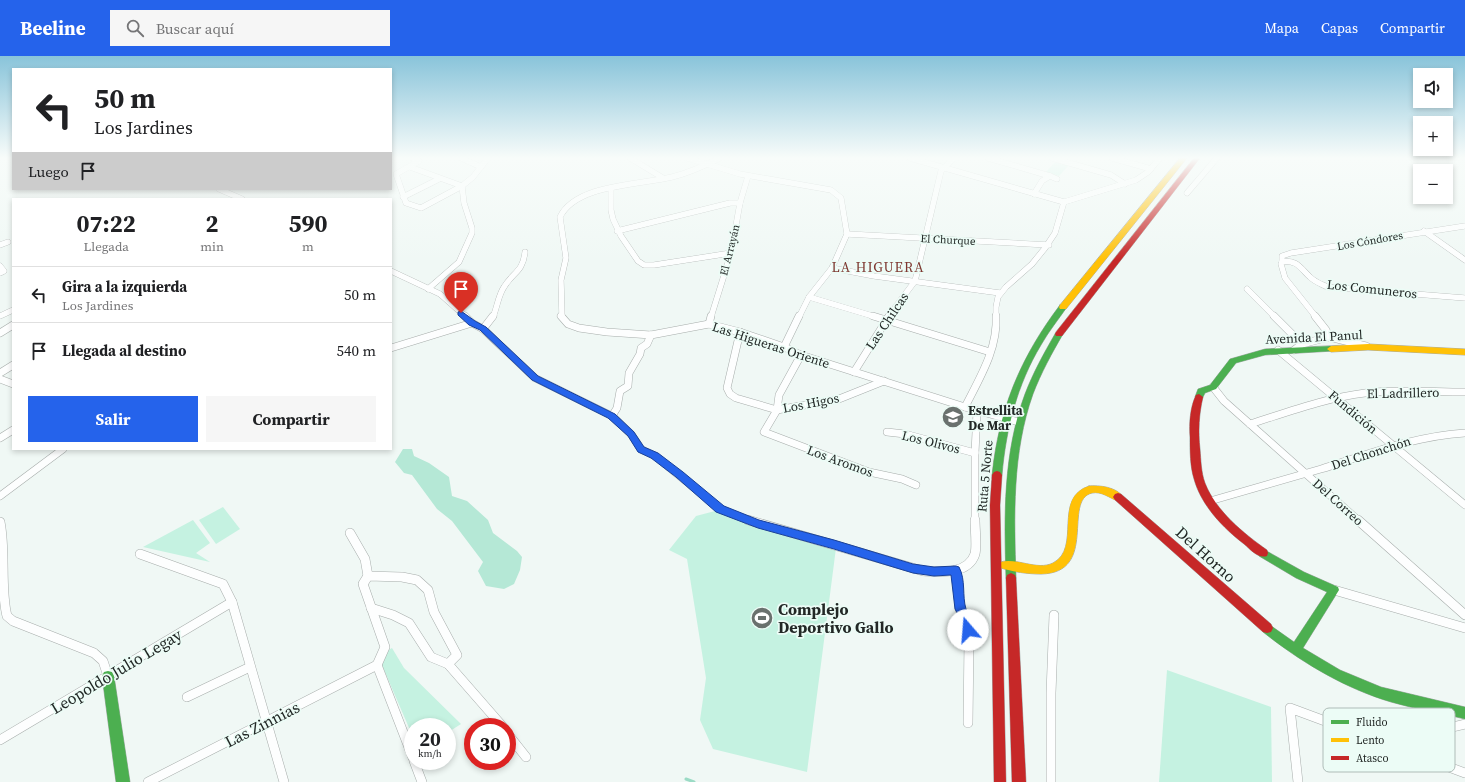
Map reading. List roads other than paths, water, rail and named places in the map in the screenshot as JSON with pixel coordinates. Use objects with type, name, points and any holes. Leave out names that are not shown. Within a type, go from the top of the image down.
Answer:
[{"type":"main road","name":"Ruta 5 Norte","points":[[1000,782],[995,564],[995,483],[1005,418],[1025,365],[1052,321],[1157,192]]},
{"type":"main road","name":"Ruta 5 Norte","points":[[1020,782],[1011,566],[1010,485],[1013,451],[1018,422],[1034,377],[1059,332],[1170,192]]},
{"type":"main road","name":"Avenida El Panul","points":[[1334,590],[1297,574],[1256,549],[1229,525],[1210,500],[1199,479],[1193,425],[1201,391],[1213,387],[1232,362],[1247,356],[1278,350],[1368,347],[1465,352]]},
{"type":"main road","name":"Del Horno","points":[[995,564],[1041,569],[1055,566],[1065,560],[1073,547],[1074,515],[1077,498],[1083,492],[1091,490],[1107,491],[1122,499],[1258,620],[1296,650],[1325,667],[1362,685],[1402,699],[1440,707]]},
{"type":"main road","points":[[1296,650],[1334,590]]},
{"type":"main road","points":[[108,676],[124,782]]},
{"type":"main road","points":[[1440,707],[1452,708]]},
{"type":"main road","points":[[1440,707],[1444,708]]},
{"type":"main road","points":[[1455,708],[1465,709]]},
{"type":"main road","points":[[1455,711],[1465,713]]},
{"type":"street","points":[[226,192],[240,198]]},
{"type":"street","points":[[401,192],[406,203],[421,208],[451,192]]},
{"type":"street","points":[[403,197],[413,192]]},
{"type":"street","points":[[428,289],[459,262],[472,233],[463,192]]},
{"type":"street","name":"Las Higueras Oriente","points":[[599,192],[579,197],[561,215],[566,258],[561,280],[561,316],[568,324],[579,328],[607,332],[651,335],[709,324],[740,332],[784,347],[802,356],[977,411],[1018,422]]},
{"type":"street","points":[[611,192],[611,211],[617,230],[638,261],[644,265],[654,265],[731,253]]},
{"type":"street","name":"El Arrayán","points":[[709,324],[731,253],[743,192]]},
{"type":"street","points":[[784,347],[809,297],[832,268],[847,234],[842,200],[836,192]]},
{"type":"street","name":"Las Chilcas","points":[[854,372],[886,320],[915,281],[936,192]]},
{"type":"street","points":[[1027,192],[1064,202],[1098,192]]},
{"type":"street","points":[[965,407],[990,352],[996,334],[995,310],[1000,293],[1028,267],[1048,245],[1059,224],[1064,202]]},
{"type":"street","points":[[617,230],[730,203],[740,203]]},
{"type":"street","name":"Los Cóndores","points":[[1282,262],[1282,256],[1284,254],[1380,240],[1424,231],[1465,226]]},
{"type":"street","points":[[1424,231],[1465,260]]},
{"type":"street","name":"El Churque","points":[[847,234],[1048,245]]},
{"type":"street","points":[[0,245],[8,242]]},
{"type":"street","points":[[483,329],[492,322],[504,287],[521,270],[525,261],[525,252]]},
{"type":"street","name":"Los Comuneros","points":[[1282,262],[1290,260],[1296,262],[1317,283],[1327,287],[1465,298]]},
{"type":"street","points":[[1282,262],[1281,264],[1285,278],[1330,337]]},
{"type":"street","points":[[0,266],[2,272]]},
{"type":"street","points":[[832,268],[874,276],[1000,293]]},
{"type":"street","points":[[392,271],[440,294],[472,323],[483,329],[535,378],[612,416],[631,434],[641,449],[655,456],[720,509],[758,524],[834,544],[913,569],[934,572],[956,570],[965,567],[971,562],[976,550],[975,453],[977,411]]},
{"type":"street","points":[[1247,289],[1302,344]]},
{"type":"street","points":[[809,297],[990,352]]},
{"type":"street","points":[[0,316],[12,310]]},
{"type":"street","points":[[392,348],[472,323]]},
{"type":"street","points":[[0,333],[12,326]]},
{"type":"street","name":"Los Higos","points":[[740,332],[728,388],[729,392],[736,398],[777,410],[839,399],[884,381]]},
{"type":"street","points":[[612,416],[617,408],[620,391],[628,386],[629,373],[640,354],[641,348],[647,344],[651,335]]},
{"type":"street","points":[[1294,350],[1302,344],[1330,337],[1368,347]]},
{"type":"street","name":"Fundición","points":[[1278,350],[1465,505]]},
{"type":"street","points":[[777,410],[779,395],[802,356]]},
{"type":"street","points":[[0,374],[12,366]]},
{"type":"street","points":[[0,379],[12,384]]},
{"type":"street","name":"Del Correo","points":[[1213,387],[1221,398],[1465,615]]},
{"type":"street","name":"El Ladrillero","points":[[1250,424],[1354,395],[1387,391],[1465,392]]},
{"type":"street","name":"Los Aromos","points":[[777,410],[764,432],[869,472],[902,479],[916,485]]},
{"type":"street","points":[[0,438],[12,431]]},
{"type":"street","name":"Los Olivos","points":[[887,432],[905,434],[975,453]]},
{"type":"street","name":"Del Chonchón","points":[[1210,500],[1305,474],[1428,436],[1465,433]]},
{"type":"street","points":[[0,496],[63,450]]},
{"type":"street","points":[[0,522],[3,538],[1,604],[6,615],[13,621],[94,653],[102,661],[108,676]]},
{"type":"street","points":[[350,533],[365,559],[368,576],[363,584],[385,647],[377,665],[404,735]]},
{"type":"street","points":[[140,554],[223,584],[232,602],[284,782]]},
{"type":"street","points":[[956,570],[960,609],[966,620],[969,640],[968,723]]},
{"type":"street","points":[[368,576],[402,577],[417,580],[428,590],[434,612],[458,656],[448,664]]},
{"type":"street","name":"Avenida El Panul","points":[[1334,590],[1465,628]]},
{"type":"street","name":"Leopoldo Julio Legay","points":[[0,740],[232,602]]},
{"type":"street","points":[[371,608],[409,623],[431,656],[448,664],[495,718]]},
{"type":"street","points":[[1051,782],[1051,693],[1054,615]]},
{"type":"street","name":"Las Zinnias","points":[[148,782],[377,665]]},
{"type":"street","points":[[187,697],[250,666]]},
{"type":"street","points":[[1298,782],[1290,708],[1323,721]]},
{"type":"street","points":[[1309,716],[1323,719]]},
{"type":"street","points":[[1455,726],[1465,724]]},
{"type":"street","points":[[516,744],[526,757]]},
{"type":"street","points":[[1455,769],[1465,773]]},
{"type":"street","points":[[417,770],[422,782]]},
{"type":"waterway","points":[[686,779],[694,782]]},
{"type":"place","name":"Estrellita De Mar","points":[[953,417]]},
{"type":"place","name":"Complejo Deportivo Gallo","points":[[762,618]]},
{"type":"district","name":"LA HIGUERA","points":[[878,267]]}]
